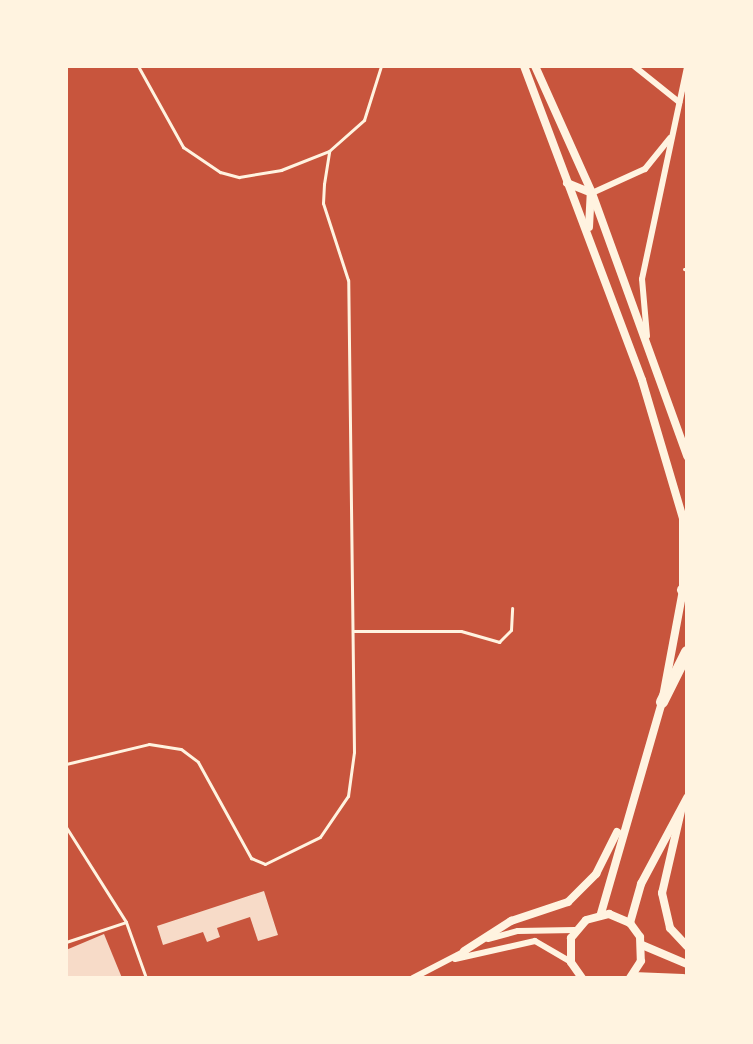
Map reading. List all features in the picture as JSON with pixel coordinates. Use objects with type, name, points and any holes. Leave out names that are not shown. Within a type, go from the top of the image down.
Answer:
[{"type":"highway","points":[[662,702],[687,652]]},
{"type":"street","points":[[413,978],[464,951],[518,931],[575,930],[601,914],[626,814],[662,702],[685,591],[683,518],[674,475],[591,239],[566,182],[524,66]]},
{"type":"street","points":[[535,66],[592,193],[647,336],[687,456]]},
{"type":"street","points":[[634,66],[679,102]]},
{"type":"street","points":[[647,336],[642,279],[687,67]]},
{"type":"street","points":[[591,239],[586,210],[592,193],[645,169],[672,135]]},
{"type":"street","points":[[566,182],[592,193]]},
{"type":"street","points":[[630,923],[641,884],[687,798]]},
{"type":"street","points":[[681,811],[662,893],[670,928],[687,946]]},
{"type":"street","points":[[464,951],[487,933],[551,911],[583,890],[626,814]]},
{"type":"street","points":[[601,914],[630,923],[642,945],[687,964]]},
{"type":"street","points":[[571,962],[575,930]]},
{"type":"street","points":[[440,964],[522,941],[544,943],[571,962],[579,976]]},
{"type":"street","points":[[642,945],[631,977],[683,978]]},
{"type":"lane","points":[[138,66],[183,147],[220,172],[239,177],[270,172],[329,151],[364,120],[381,81],[381,66]]},
{"type":"lane","points":[[66,764],[149,744],[181,749],[198,762],[251,858],[275,863],[320,837],[348,796],[354,752],[354,631],[348,280],[323,203],[329,151]]},
{"type":"lane","points":[[354,631],[461,631],[499,642],[511,630],[512,608]]},
{"type":"lane","points":[[66,827],[126,922],[146,978]]},
{"type":"lane","points":[[66,942],[126,922]]},
{"type":"building","points":[[264,891],[278,935],[258,941],[250,917],[217,928],[220,937],[207,942],[203,932],[163,945],[157,926]]},
{"type":"building","points":[[104,934],[122,978],[66,978],[66,950]]}]
